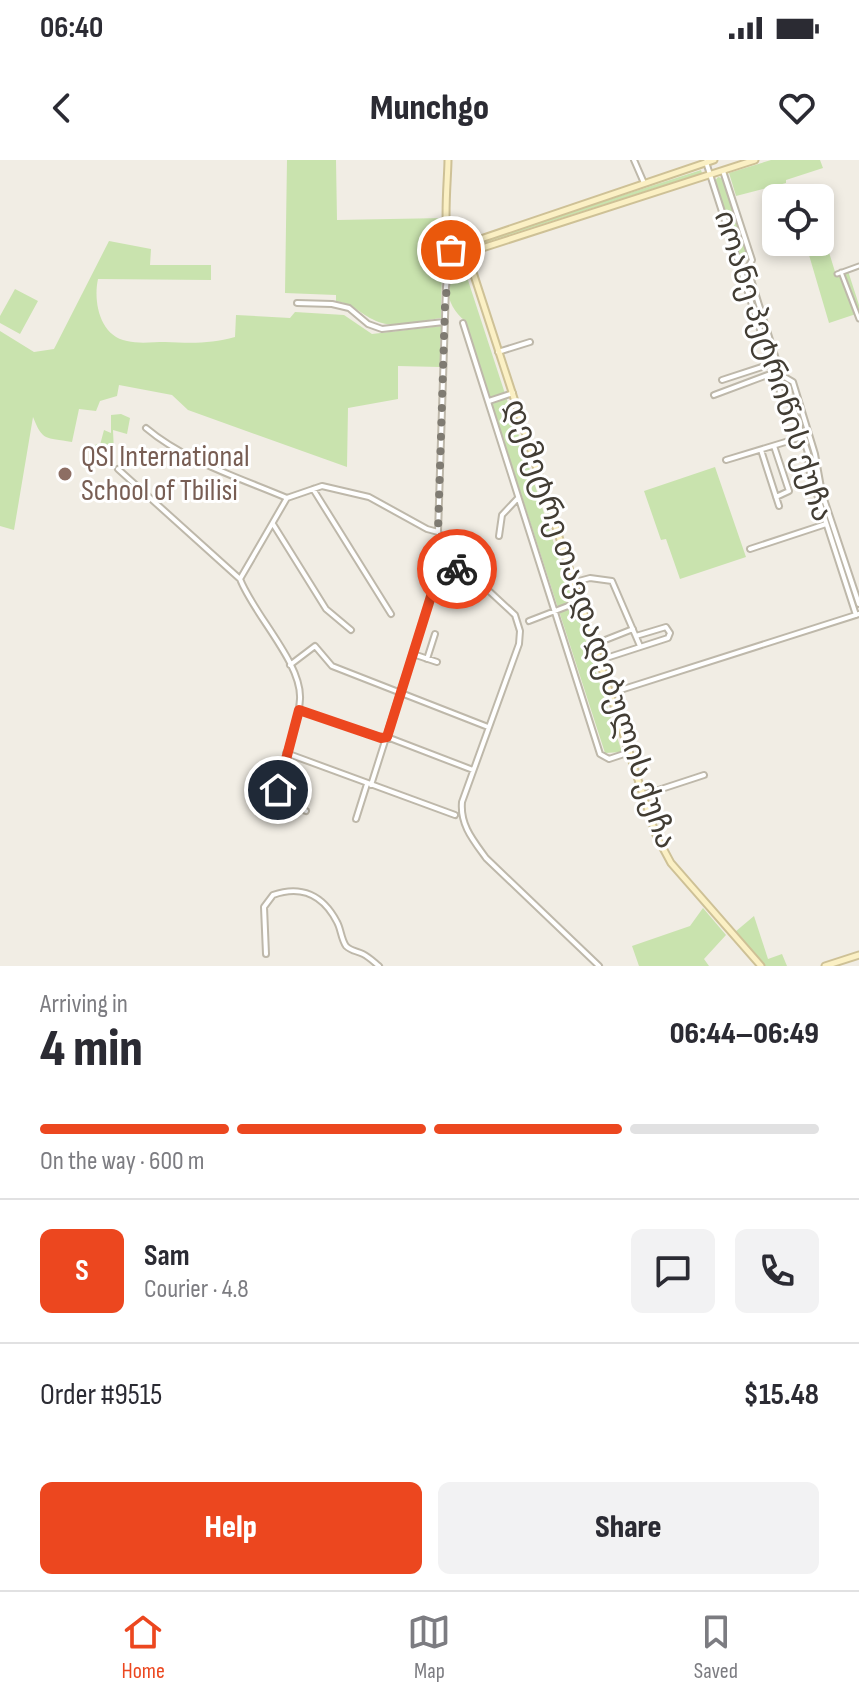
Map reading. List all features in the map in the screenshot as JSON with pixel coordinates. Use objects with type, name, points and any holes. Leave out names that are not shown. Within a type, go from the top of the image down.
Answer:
[{"type":"main road","points":[[448,160],[450,254],[472,272]]},
{"type":"main road","points":[[450,254],[458,246],[714,160]]},
{"type":"main road","points":[[457,261],[476,250],[755,160]]},
{"type":"main road","points":[[448,240],[458,246],[470,263]]},
{"type":"main road","points":[[470,263],[476,250]]},
{"type":"main road","name":"დემეტრე თავდადებულის ქუჩა","points":[[470,263],[656,835],[671,863],[761,966]]},
{"type":"main road","points":[[825,966],[859,955]]},
{"type":"street","points":[[634,160],[644,183]]},
{"type":"street","name":"იოანე პეტრიწის ქუჩა","points":[[706,162],[739,264],[781,375],[793,382],[822,485],[820,494],[826,524],[832,532],[859,604]]},
{"type":"street","name":"იოანე პეტრიწის ქუჩა","points":[[723,171],[752,260],[747,269],[775,378],[781,395],[793,407],[814,487],[820,494],[857,614]]},
{"type":"street","points":[[450,254],[444,322],[438,532],[461,565],[510,609],[520,631],[519,644],[462,802],[461,815],[471,837],[486,858],[599,966]]},
{"type":"street","points":[[448,271],[457,261]]},
{"type":"street","points":[[739,264],[749,264]]},
{"type":"street","points":[[859,266],[839,273],[859,319]]},
{"type":"street","points":[[297,303],[349,308],[368,324],[382,329],[444,322]]},
{"type":"street","name":"დემეტრე თავდადებულის ქუჩა","points":[[463,323],[600,754],[609,759],[630,752]]},
{"type":"street","points":[[498,352],[530,342]]},
{"type":"street","points":[[722,380],[771,364]]},
{"type":"street","points":[[714,395],[781,375]]},
{"type":"street","points":[[775,378],[789,379]]},
{"type":"street","points":[[488,402],[513,393]]},
{"type":"street","points":[[146,428],[191,455],[287,498]]},
{"type":"street","points":[[726,460],[802,437]]},
{"type":"street","points":[[774,446],[789,491],[776,497]]},
{"type":"street","points":[[761,450],[779,506]]},
{"type":"street","points":[[809,467],[816,461]]},
{"type":"street","points":[[809,467],[817,468]]},
{"type":"street","points":[[118,469],[240,579],[290,665],[300,692],[299,710],[277,796],[306,811]]},
{"type":"street","points":[[814,487],[822,485]]},
{"type":"street","points":[[240,579],[287,498],[322,486],[369,497],[438,532]]},
{"type":"street","points":[[313,489],[391,614]]},
{"type":"street","points":[[499,536],[502,515],[518,498]]},
{"type":"street","points":[[273,524],[326,609],[351,630]]},
{"type":"street","points":[[750,549],[826,524]]},
{"type":"street","points":[[356,819],[386,738],[432,593],[453,579],[461,565]]},
{"type":"street","points":[[575,582],[590,578],[612,581],[640,646]]},
{"type":"street","points":[[529,621],[581,601]]},
{"type":"street","points":[[611,693],[857,614]]},
{"type":"street","points":[[600,660],[668,638],[668,628],[636,636]]},
{"type":"street","points":[[595,644],[633,629]]},
{"type":"street","points":[[427,659],[435,634]]},
{"type":"street","points":[[290,665],[315,646],[332,666],[488,727]]},
{"type":"street","points":[[413,654],[437,662]]},
{"type":"street","points":[[299,710],[473,770]]},
{"type":"street","points":[[286,753],[455,815]]},
{"type":"street","points":[[643,795],[704,775]]},
{"type":"street","points":[[266,954],[264,907],[273,895],[296,891],[311,893],[322,900],[338,923],[344,944],[379,966]]},
{"type":"green space","points":[[287,160],[336,160],[337,220],[444,218],[441,318],[388,324],[336,301],[336,295],[285,293]]},
{"type":"green space","points":[[771,160],[820,160],[823,168],[786,180],[786,183],[762,184],[762,189],[736,196],[729,173]]},
{"type":"green space","points":[[701,170],[702,173],[471,247],[472,244]]},
{"type":"green space","points":[[718,177],[725,179],[750,258],[742,263],[714,182]]},
{"type":"green space","points":[[109,241],[151,249],[150,265],[211,265],[211,280],[98,279],[100,317],[118,338],[136,342],[209,342],[235,337],[236,315],[290,318],[295,312],[344,315],[372,334],[441,326],[440,367],[398,366],[398,399],[348,408],[347,467],[188,410],[172,395],[119,385],[117,396],[100,401],[96,411],[79,409],[72,442],[46,437],[33,417],[14,530],[0,526],[0,331],[34,352],[54,349]]},
{"type":"green space","points":[[809,256],[830,256],[836,275],[848,271],[859,305],[859,313],[829,323]]},
{"type":"green space","points":[[457,268],[464,268],[622,752],[605,753],[465,321],[451,303],[449,282]]},
{"type":"green space","points":[[15,289],[38,301],[20,334],[0,323],[0,316]]},
{"type":"green space","points":[[121,414],[130,418],[127,434],[113,430],[114,453],[107,464],[93,451],[96,444],[100,445],[104,430],[111,433],[111,415]]},
{"type":"green space","points":[[715,467],[746,557],[680,579],[666,539],[661,540],[644,491]]},
{"type":"green space","points":[[703,908],[726,935],[704,959],[709,966],[639,966],[632,946],[690,926]]},
{"type":"green space","points":[[754,916],[768,959],[782,954],[787,966],[763,966],[735,932]]},
{"type":"way so far","points":[[451,250],[445,305],[438,532],[461,565],[457,569]]},
{"type":"place","name":"QSI International School of Tbilisi","points":[[65,474]]},
{"type":"route","points":[[278,790],[299,710],[381,738],[387,737],[432,593],[453,579],[457,569]]}]
